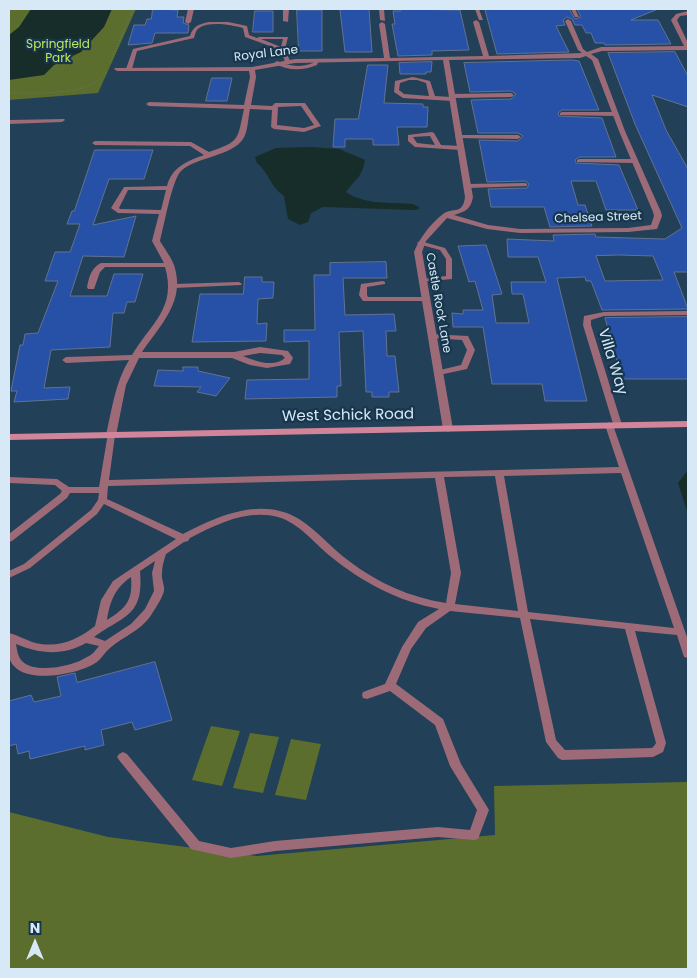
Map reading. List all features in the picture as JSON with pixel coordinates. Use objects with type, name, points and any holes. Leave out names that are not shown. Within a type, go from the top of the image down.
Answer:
[{"type":"street","points":[[188,22],[191,9]]},
{"type":"street","points":[[286,9],[286,21]]},
{"type":"street","points":[[381,9],[387,59]]},
{"type":"street","points":[[477,9],[486,57]]},
{"type":"street","points":[[573,9],[577,16]]},
{"type":"street","name":"Royal Lane","points":[[117,69],[252,69],[287,61],[589,54],[602,49],[688,48],[674,20],[678,15],[688,13]]},
{"type":"street","points":[[568,21],[581,50],[589,54]]},
{"type":"street","name":"Chelsea Street","points":[[446,215],[487,227],[520,231],[628,230],[654,226],[658,216],[657,212],[634,161],[595,59],[589,54]]},
{"type":"street","name":"Castle Rock Lane","points":[[446,58],[469,197],[466,207],[462,211],[446,215],[420,243],[418,252],[448,428]]},
{"type":"street","points":[[112,435],[121,388],[136,356],[164,318],[173,295],[174,286],[170,264],[156,241],[175,174],[184,165],[231,147],[241,138],[248,109],[253,77],[252,69]]},
{"type":"street","points":[[149,104],[248,109],[275,108],[275,105],[281,104],[303,104],[318,126],[304,130],[274,127],[275,108]]},
{"type":"street","points":[[9,122],[62,120]]},
{"type":"street","points":[[95,143],[191,144],[209,155]]},
{"type":"street","points":[[164,212],[118,211],[115,208],[126,188],[170,188]]},
{"type":"street","points":[[91,287],[98,267],[104,265],[170,264]]},
{"type":"street","name":"Villa Way","points":[[613,425],[587,325],[587,318],[604,314],[688,313]]},
{"type":"street","points":[[66,360],[136,356],[234,355],[270,351],[285,353],[288,358],[287,362],[280,365],[264,366],[249,363],[234,355]]},
{"type":"street","name":"West Schick Road","points":[[9,437],[688,424]]},
{"type":"lane","points":[[129,69],[135,50],[192,37],[194,30],[199,26],[238,24],[245,28],[247,36],[283,49]]},
{"type":"lane","points":[[253,38],[286,38],[283,49],[287,61]]},
{"type":"lane","points":[[277,63],[293,68],[315,64],[316,60]]},
{"type":"lane","points":[[432,98],[428,82],[419,78],[406,78],[397,82],[396,91],[403,96],[432,98],[452,98],[511,95]]},
{"type":"lane","points":[[562,114],[616,114]]},
{"type":"lane","points":[[458,137],[518,137]]},
{"type":"lane","points":[[439,146],[461,148]]},
{"type":"lane","points":[[579,161],[634,161]]},
{"type":"lane","points":[[467,186],[525,185]]},
{"type":"lane","points":[[420,243],[443,249],[450,259],[450,278],[423,281]]},
{"type":"lane","points":[[383,283],[363,284],[363,295],[366,299],[426,299]]},
{"type":"lane","points":[[174,286],[240,284]]},
{"type":"lane","points":[[432,336],[465,338],[471,350],[464,367],[439,373]]},
{"type":"lane","points":[[613,425],[625,470],[688,654]]},
{"type":"lane","points":[[9,575],[27,566],[94,512],[104,491],[112,435]]},
{"type":"lane","points":[[9,480],[57,482],[67,490],[104,491],[439,475],[625,470]]},
{"type":"lane","points":[[499,473],[524,615],[551,742],[562,755],[653,752],[659,749],[661,743],[629,626]]},
{"type":"lane","points":[[367,695],[389,687],[407,647],[422,625],[450,606],[456,573],[439,475]]},
{"type":"lane","points":[[9,539],[64,496],[67,490]]},
{"type":"lane","points":[[104,491],[185,539]]},
{"type":"lane","points":[[100,628],[107,596],[112,587],[135,570],[211,523],[233,515],[274,513],[289,518],[304,528],[352,569],[385,588],[418,600],[450,606],[680,632]]},
{"type":"lane","points":[[9,637],[18,664],[28,670],[48,672],[74,667],[92,660],[106,645],[135,627],[149,611],[159,591],[156,573],[161,554]]},
{"type":"lane","points":[[9,637],[43,650],[65,648],[87,639],[100,628],[129,610],[136,600],[135,570]]},
{"type":"lane","points":[[87,639],[106,645]]},
{"type":"lane","points":[[123,757],[195,845],[231,853],[275,846],[438,832],[474,836],[483,810],[456,766],[439,722],[390,685]]},
{"type":"path","points":[[9,12],[12,9]]},
{"type":"path","points":[[9,93],[74,90],[103,78],[133,9]]},
{"type":"green space","name":"Springfield Park","points":[[9,9],[136,9],[98,93],[9,100]]},
{"type":"green space","points":[[211,726],[240,731],[222,786],[192,780]]},
{"type":"green space","points":[[250,733],[279,737],[263,793],[233,788]]},
{"type":"green space","points":[[291,739],[321,744],[306,800],[275,795]]},
{"type":"green space","points":[[688,782],[688,969],[9,969],[9,812],[108,837],[257,856],[495,835],[494,786]]},
{"type":"shaded area","points":[[31,9],[112,9],[104,27],[81,52],[54,65],[44,75],[9,80],[9,35],[19,27]]},
{"type":"shaded area","points":[[311,147],[339,149],[365,160],[360,175],[346,192],[353,196],[369,201],[413,204],[420,208],[416,210],[323,207],[311,213],[308,222],[300,225],[288,219],[284,196],[276,189],[264,170],[257,163],[255,157],[276,148]]},
{"type":"shaded area","points":[[688,470],[688,514],[678,483]]},
{"type":"building","points":[[153,9],[178,10],[177,17],[184,17],[183,23],[189,25],[188,33],[155,33],[152,43],[128,45],[134,25],[145,25],[147,19],[151,19]]},
{"type":"building","points":[[369,9],[372,52],[345,52],[340,10]]},
{"type":"building","points":[[400,9],[460,10],[469,50],[432,51],[432,55],[398,56],[392,24],[395,24],[393,11],[400,11]]},
{"type":"building","points":[[569,9],[575,19],[581,17],[577,9],[658,9],[631,20],[658,20],[671,44],[605,45],[604,43],[595,43],[591,33],[586,33],[582,25],[575,25],[572,19],[567,17],[563,20],[565,25],[556,26],[569,52],[497,54],[485,10]]},
{"type":"building","points":[[297,10],[322,10],[322,51],[299,51]]},
{"type":"building","points":[[255,11],[273,11],[273,32],[253,32]]},
{"type":"building","points":[[675,52],[688,76],[688,107],[652,95],[666,130],[688,169],[688,272],[674,272],[688,309],[602,310],[591,281],[586,281],[585,277],[557,278],[587,401],[545,401],[542,384],[492,384],[483,327],[453,327],[452,313],[463,314],[463,310],[483,310],[475,281],[469,282],[458,246],[486,245],[502,294],[492,295],[496,323],[529,323],[523,294],[512,294],[511,282],[546,282],[538,257],[508,257],[507,239],[554,241],[553,235],[595,234],[596,237],[665,239],[682,228],[635,124],[608,53]],"holes":[[[596,256],[653,256],[663,280],[605,281]]]},
{"type":"building","points":[[579,61],[599,110],[562,110],[558,113],[559,116],[602,118],[616,157],[579,157],[575,160],[576,163],[619,165],[638,210],[606,210],[596,181],[571,181],[578,205],[585,205],[592,226],[550,227],[544,207],[491,207],[488,189],[527,188],[529,184],[525,181],[487,182],[479,140],[518,141],[523,136],[518,133],[478,133],[471,100],[511,99],[516,94],[511,91],[470,92],[464,63]]},
{"type":"building","points":[[432,62],[431,72],[426,72],[426,74],[400,74],[399,63]]},
{"type":"building","points":[[368,65],[388,65],[384,103],[423,104],[423,107],[428,107],[427,127],[397,127],[399,145],[373,145],[373,139],[345,139],[345,147],[333,147],[335,119],[358,119]]},
{"type":"building","points":[[212,78],[232,78],[227,101],[206,101]]},
{"type":"building","points":[[95,150],[153,150],[144,179],[109,179],[93,225],[136,216],[124,257],[83,256],[70,296],[107,296],[114,274],[143,274],[135,302],[127,302],[124,313],[113,313],[110,347],[51,350],[44,388],[70,387],[68,399],[14,402],[17,391],[11,391],[20,345],[23,345],[25,334],[38,333],[58,281],[45,281],[55,252],[70,252],[80,224],[67,224],[72,211],[74,211]]},
{"type":"building","points":[[386,262],[387,278],[343,278],[345,315],[394,314],[396,331],[386,331],[387,356],[395,356],[399,392],[389,392],[389,397],[372,397],[372,392],[366,392],[363,331],[339,332],[341,386],[337,386],[337,397],[245,399],[247,380],[309,379],[309,341],[284,342],[284,330],[315,330],[314,275],[330,275],[330,263]]},
{"type":"building","points":[[245,277],[262,277],[262,282],[274,282],[273,298],[258,299],[257,324],[267,323],[266,341],[192,342],[200,294],[243,294]]},
{"type":"building","points":[[688,317],[688,379],[622,379],[605,318]]},
{"type":"building","points":[[183,367],[198,367],[198,371],[230,378],[216,396],[197,392],[201,387],[154,386],[158,370],[183,371]]},
{"type":"building","points":[[155,662],[172,720],[135,730],[132,722],[101,730],[104,745],[85,750],[85,746],[30,759],[29,751],[18,754],[16,744],[9,746],[9,701],[31,695],[34,702],[61,696],[57,677],[75,673],[77,682]]}]
